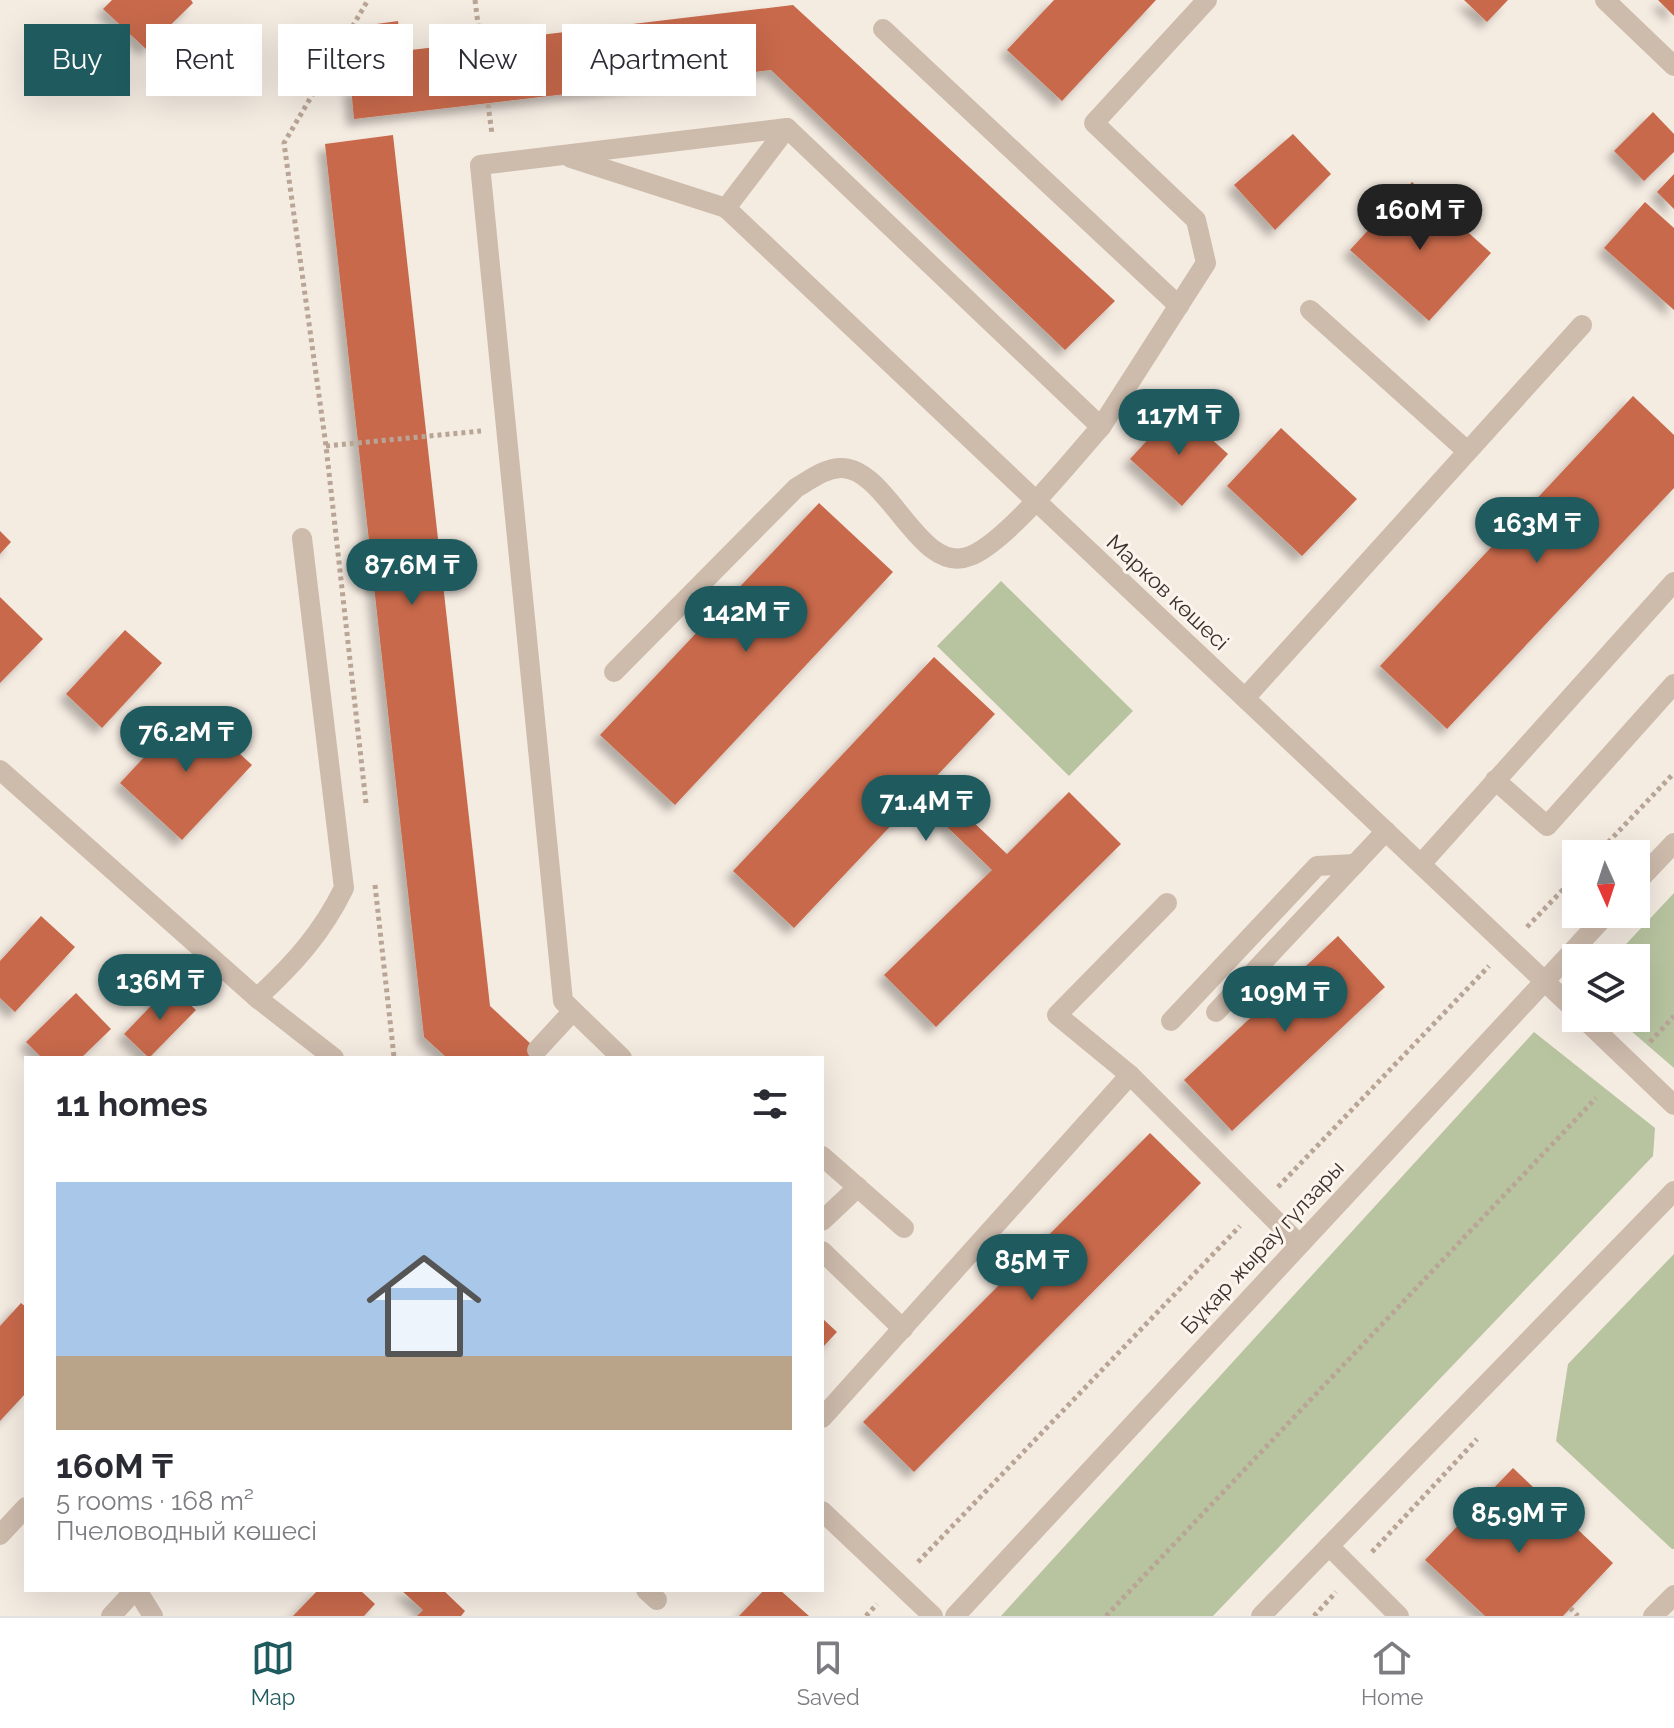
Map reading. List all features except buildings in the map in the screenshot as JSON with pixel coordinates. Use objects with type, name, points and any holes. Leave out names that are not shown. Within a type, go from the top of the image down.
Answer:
[{"type":"street","points":[[614,672],[796,488],[822,472],[841,468],[866,477],[932,548],[947,558],[958,559],[985,548],[1035,501],[1101,427],[1206,263],[1196,220],[1094,123],[1207,0]]},
{"type":"street","points":[[1605,0],[1674,66]]},
{"type":"street","points":[[883,29],[1179,306]]},
{"type":"street","points":[[787,128],[1101,427]]},
{"type":"street","points":[[620,1056],[563,1001],[480,165],[787,128]]},
{"type":"street","points":[[564,155],[726,208],[787,128]]},
{"type":"street","name":"Марков көшесі","points":[[726,208],[1562,998]]},
{"type":"street","points":[[1310,310],[1467,451]]},
{"type":"street","points":[[1245,698],[1582,325]]},
{"type":"street","points":[[257,998],[296,962],[325,926],[344,888],[302,538]]},
{"type":"street","points":[[1421,864],[1674,582]]},
{"type":"street","points":[[1495,780],[1547,826],[1674,684]]},
{"type":"street","points":[[0,770],[257,998],[331,1056]]},
{"type":"street","points":[[1216,1012],[1386,831]]},
{"type":"street","points":[[1650,868],[1674,843]]},
{"type":"street","points":[[1171,1021],[1317,866],[1355,864]]},
{"type":"street","points":[[1167,903],[1057,1015],[1130,1075],[1298,1243]]},
{"type":"street","name":"Бұқар жырау гүлзары","points":[[955,1616],[1298,1243],[1594,928]]},
{"type":"street","points":[[537,1050],[573,1011]]},
{"type":"street","points":[[1598,1032],[1674,1105]]},
{"type":"street","points":[[824,1416],[1130,1075]]},
{"type":"street","points":[[824,1158],[904,1228]]},
{"type":"street","points":[[824,1219],[858,1187]]},
{"type":"street","points":[[1275,1612],[1329,1546],[1674,1191]]},
{"type":"street","points":[[824,1253],[903,1329]]},
{"type":"street","points":[[0,1535],[24,1509]]},
{"type":"street","points":[[824,1513],[933,1616]]},
{"type":"street","points":[[1329,1546],[1399,1616]]},
{"type":"street","points":[[111,1616],[134,1592]]},
{"type":"street","points":[[137,1592],[153,1616]]},
{"type":"street","points":[[1653,1616],[1674,1595]]},
{"type":"path","points":[[367,807],[326,446],[284,143],[368,0]]},
{"type":"path","points":[[475,0],[478,24]]},
{"type":"path","points":[[326,446],[506,428]]},
{"type":"path","points":[[1610,840],[1674,773]]},
{"type":"path","points":[[374,869],[394,1056]]},
{"type":"path","points":[[866,1616],[1562,891]]},
{"type":"path","points":[[1650,1042],[1674,1016]]},
{"type":"path","points":[[1106,1616],[1596,1098]]},
{"type":"path","points":[[1570,1608],[1578,1616]]},
{"type":"green space","points":[[1001,581],[1133,711],[1069,776],[937,646]]},
{"type":"green space","points":[[1674,893],[1674,1068],[1632,1032],[1650,1032],[1650,944],[1626,944],[1641,928],[1650,928],[1650,919]]},
{"type":"green space","points":[[1534,1032],[1655,1128],[1653,1156],[1213,1616],[1001,1616]]},
{"type":"green space","points":[[1674,1254],[1672,1549],[1556,1441],[1568,1364]]}]
